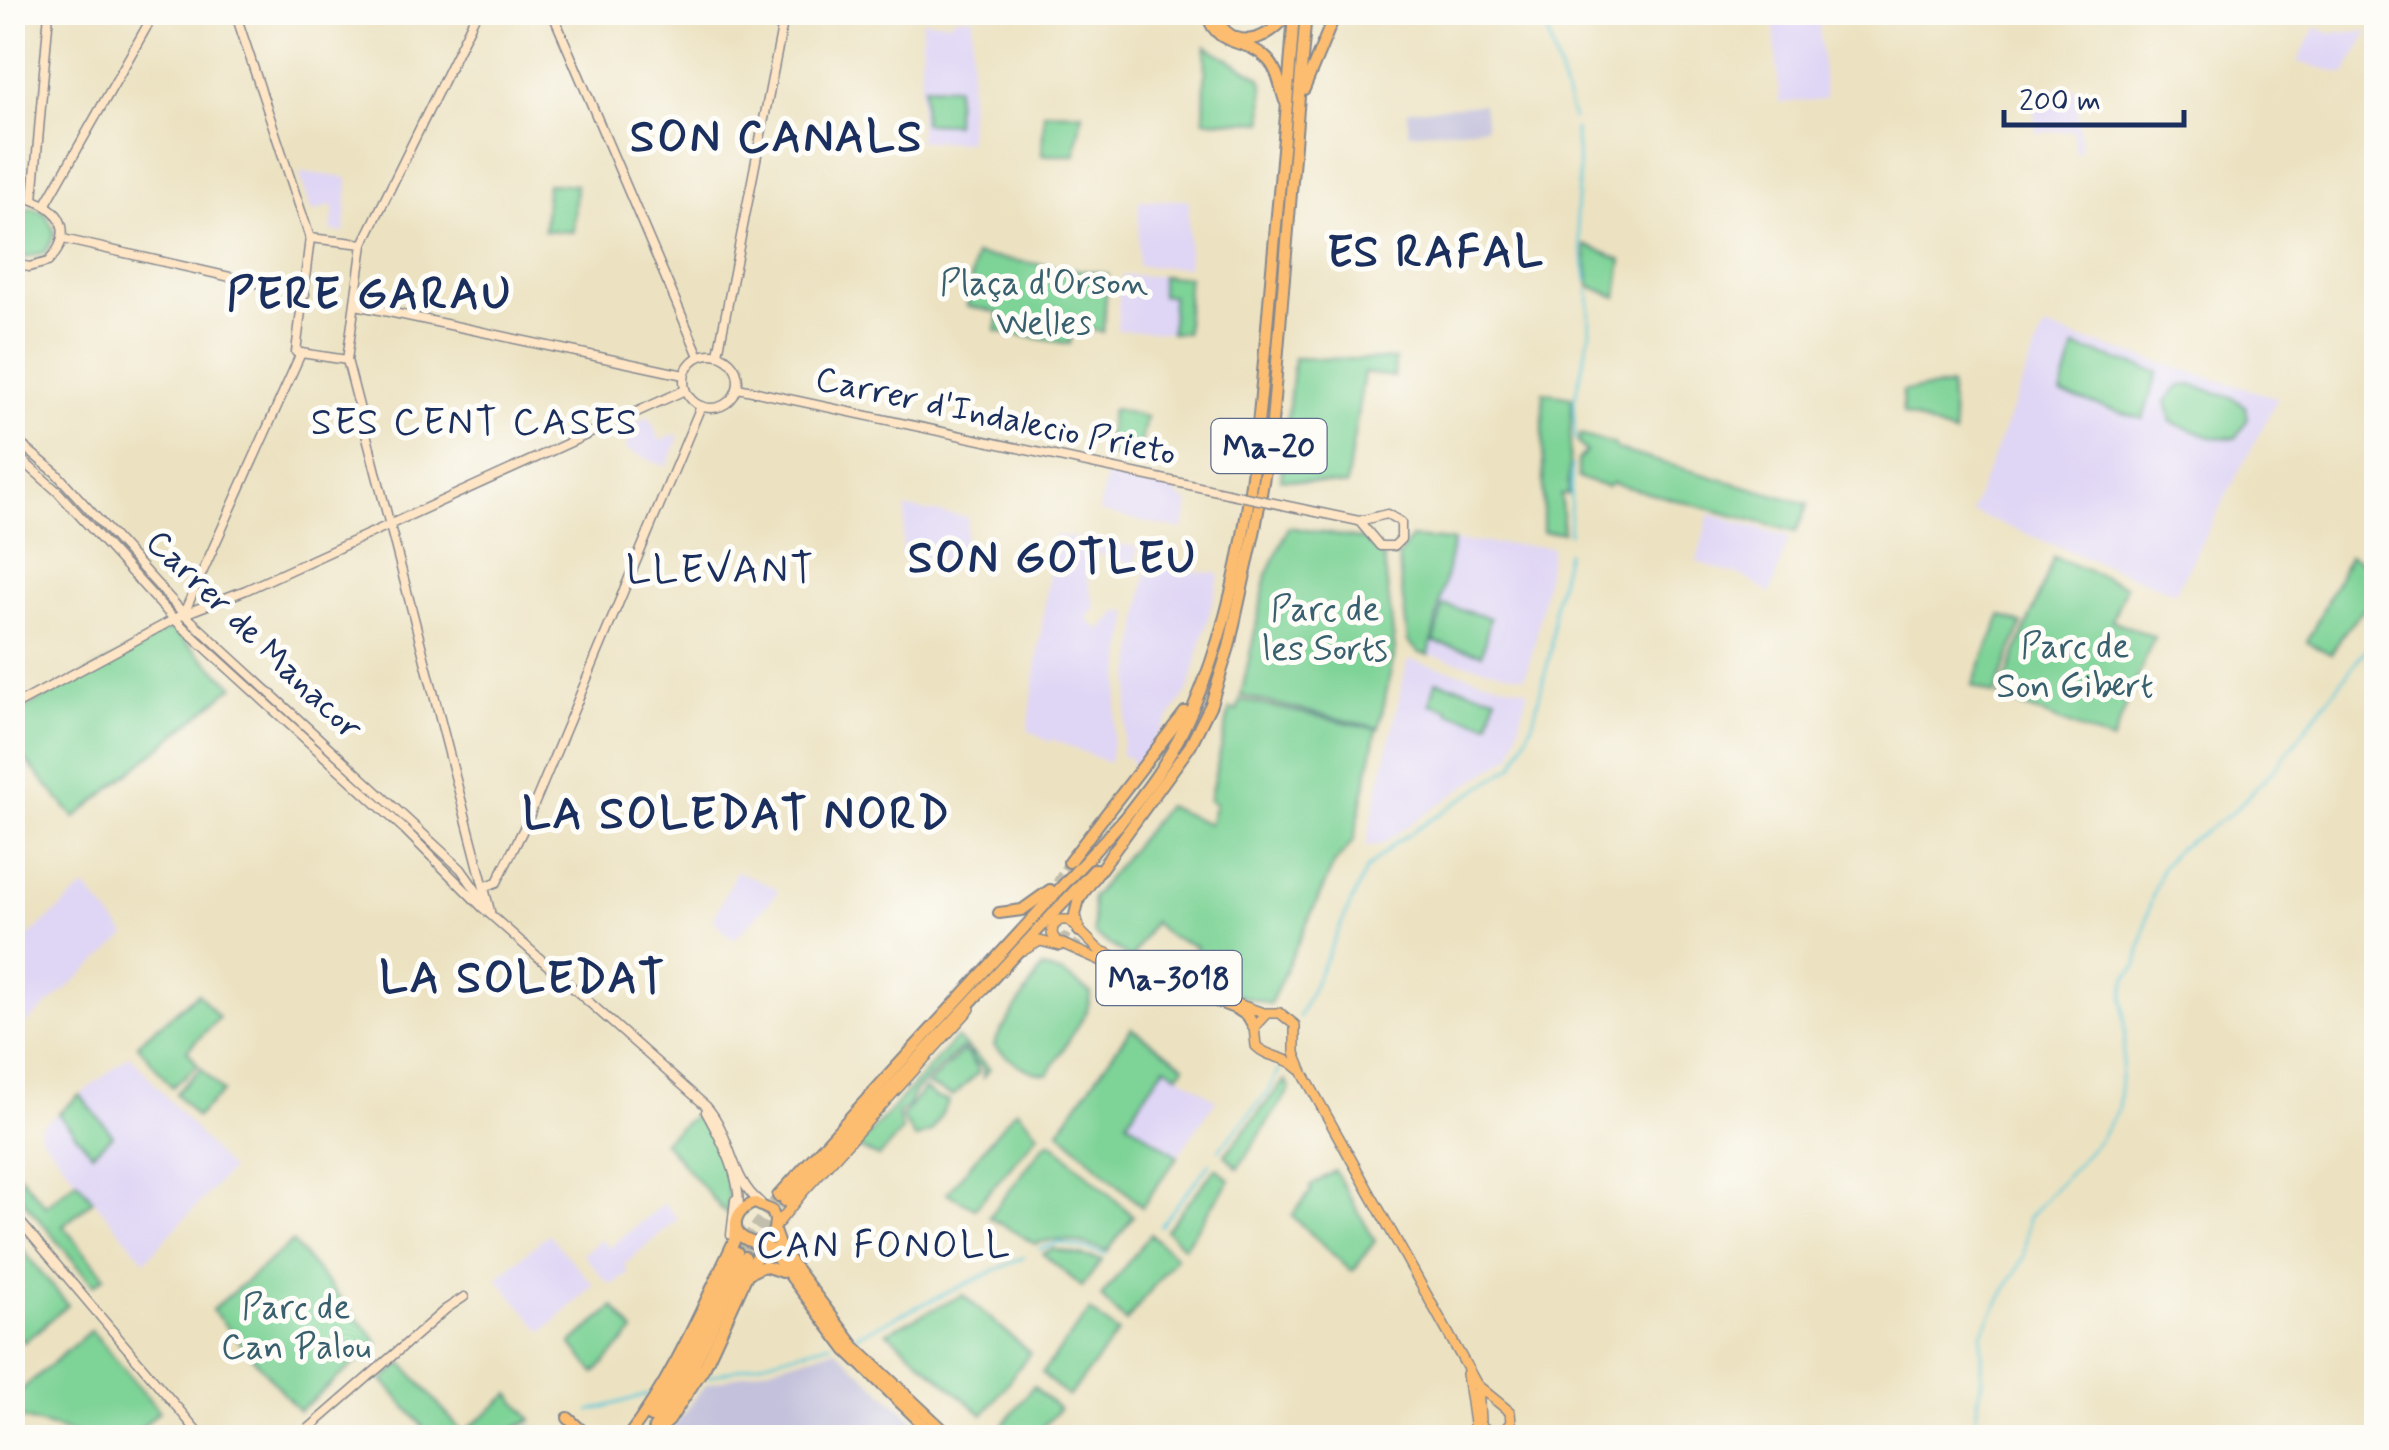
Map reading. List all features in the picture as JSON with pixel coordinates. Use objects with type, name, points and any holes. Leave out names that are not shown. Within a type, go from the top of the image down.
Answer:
[{"type":"highway","points":[[1210,12],[1227,32],[1252,40],[1271,33],[1292,12]]},
{"type":"highway","points":[[1210,12],[1220,36],[1269,60],[1286,107]]},
{"type":"highway","name":"Ma-20","points":[[1292,12],[1250,492],[1208,672],[1184,728],[1161,768],[1121,822],[781,1198],[1108,856],[1157,796],[1190,746],[1216,691],[1256,529],[1271,435],[1306,12]]},
{"type":"highway","points":[[1300,100],[1336,12]]},
{"type":"highway","points":[[1069,862],[1170,735],[1208,672]]},
{"type":"highway","points":[[1078,930],[1075,915],[1079,899],[1108,856]]},
{"type":"highway","points":[[999,914],[1022,910],[1082,863]]},
{"type":"highway","points":[[956,992],[1058,884]]},
{"type":"highway","points":[[1025,948],[1074,890]]},
{"type":"highway","points":[[1131,971],[1238,1009],[1248,1016],[1253,1031]]},
{"type":"highway","points":[[749,1204],[764,1205],[774,1214],[767,1236],[705,1366],[669,1421],[648,1438],[688,1378],[737,1254],[737,1220],[749,1204]]},
{"type":"highway","points":[[737,1220],[742,1237],[767,1236],[780,1248],[855,1347],[952,1438]]},
{"type":"highway","points":[[767,1236],[790,1277],[860,1366],[937,1438]]},
{"type":"highway","points":[[631,1438],[660,1406],[685,1364],[737,1254]]},
{"type":"highway","points":[[746,1275],[766,1266],[790,1277]]},
{"type":"highway","points":[[581,1438],[568,1418],[590,1438]]},
{"type":"main road","points":[[1078,930],[1063,919],[1055,924],[1052,934],[1056,941],[1131,971]]},
{"type":"main road","name":"Ma-3018","points":[[1078,930],[1087,942],[1108,955],[1267,1014],[1276,1012],[1292,1021],[1304,1075],[1478,1386],[1496,1402],[1506,1404],[1511,1418]]},
{"type":"main road","name":"Ma-3018","points":[[1025,948],[1036,942],[1050,942],[1131,971]]},
{"type":"main road","points":[[767,1236],[802,1192],[1025,948]]},
{"type":"main road","name":"Ma-3018","points":[[1267,1014],[1253,1031],[1259,1050],[1290,1060],[1304,1075]]},
{"type":"main road","points":[[1277,1056],[1286,1053],[1296,1041]]},
{"type":"main road","points":[[1465,1362],[1476,1420],[1488,1434],[1531,1437]]},
{"type":"main road","name":"Ma-3018","points":[[1478,1386],[1488,1434]]},
{"type":"main road","points":[[1481,1411],[1496,1402]]},
{"type":"main road","points":[[1488,1434],[1511,1418],[1531,1437]]},
{"type":"street","points":[[13,263],[29,267],[48,262],[63,239],[58,217],[46,204],[33,200],[49,12]]},
{"type":"street","points":[[46,204],[154,12]]},
{"type":"street","points":[[235,12],[310,238],[296,352],[348,360]]},
{"type":"street","points":[[477,12],[363,244],[348,360],[487,906]]},
{"type":"street","points":[[552,12],[699,356]]},
{"type":"street","points":[[718,354],[785,14]]},
{"type":"street","points":[[310,238],[363,244]]},
{"type":"street","points":[[63,239],[305,294]]},
{"type":"street","points":[[356,305],[684,376]]},
{"type":"street","points":[[184,614],[301,353]]},
{"type":"street","points":[[718,354],[737,370],[738,388],[728,403],[710,408],[702,406],[685,390],[684,376],[699,356],[718,354]]},
{"type":"street","name":"Carrer d'Indalecio Prieto","points":[[738,388],[1359,521],[1374,520]]},
{"type":"street","points":[[12,707],[184,614],[246,590],[685,390]]},
{"type":"street","points":[[487,906],[526,824],[702,406]]},
{"type":"street","name":"Carrer de Manacor","points":[[12,437],[66,483],[184,614],[304,722],[460,874],[487,906],[694,1096],[718,1121],[745,1187],[764,1205]]},
{"type":"street","name":"Carrer de Manacor","points":[[12,450],[58,492],[174,619],[460,874],[487,906]]},
{"type":"street","points":[[1359,521],[1375,542],[1384,547],[1394,546],[1402,539],[1403,526],[1395,516],[1382,515],[1374,520],[1370,532]]},
{"type":"street","points":[[267,702],[304,722]]},
{"type":"street","points":[[477,863],[488,879],[497,882]]},
{"type":"street","points":[[477,863],[460,874],[484,887],[497,882]]},
{"type":"street","name":"Carrer de Manacor","points":[[694,1096],[722,1144],[736,1190],[737,1220]]},
{"type":"street","points":[[736,1190],[737,1254]]},
{"type":"street","points":[[12,1212],[203,1438]]},
{"type":"street","points":[[298,1438],[464,1298]]},
{"type":"shaded area","points":[[1773,13],[1818,13],[1825,99],[1780,103]]},
{"type":"shaded area","points":[[973,16],[968,142],[919,141],[922,20],[953,22],[954,17]]},
{"type":"shaded area","points":[[2316,27],[2331,33],[2368,31],[2346,74],[2297,62]]},
{"type":"shaded area","points":[[2076,88],[2081,152],[2075,152],[2073,130],[2036,133],[2032,91]]},
{"type":"shaded area","points":[[1483,104],[1486,127],[1408,133],[1408,110]]},
{"type":"shaded area","points":[[302,172],[348,178],[345,233],[331,231],[334,205],[312,212]]},
{"type":"shaded area","points":[[1139,200],[1189,200],[1188,267],[1138,266]]},
{"type":"shaded area","points":[[1124,275],[1188,277],[1186,333],[1117,330],[1120,279]]},
{"type":"shaded area","points":[[2044,328],[2278,398],[2175,593],[1971,512]]},
{"type":"shaded area","points":[[649,416],[660,441],[677,434],[679,438],[667,467],[625,449],[637,422]]},
{"type":"shaded area","points":[[1106,475],[1168,488],[1189,504],[1183,530],[1099,512]]},
{"type":"shaded area","points":[[906,508],[968,517],[962,562],[901,554]]},
{"type":"shaded area","points":[[1709,514],[1789,537],[1770,594],[1744,577],[1697,562]]},
{"type":"shaded area","points":[[1054,535],[1137,547],[1135,565],[1088,551],[1086,575],[1096,607],[1087,619],[1101,631],[1119,611],[1130,611],[1109,763],[1028,730]]},
{"type":"shaded area","points":[[1453,541],[1552,547],[1525,677],[1429,655]]},
{"type":"shaded area","points":[[1147,565],[1220,574],[1189,689],[1137,766],[1130,762],[1130,757],[1121,756]]},
{"type":"shaded area","points":[[1408,659],[1528,690],[1512,755],[1380,845],[1366,846]]},
{"type":"shaded area","points":[[736,871],[776,888],[778,893],[734,940],[713,920]]},
{"type":"shaded area","points":[[85,887],[127,936],[13,1035],[13,950]]},
{"type":"shaded area","points":[[130,1055],[230,1170],[145,1261],[39,1134],[40,1127]]},
{"type":"shaded area","points":[[1166,1065],[1216,1100],[1178,1156],[1127,1121]]},
{"type":"shaded area","points":[[664,1203],[678,1219],[624,1265],[629,1272],[613,1285],[604,1279],[583,1254],[601,1239],[609,1248]]},
{"type":"shaded area","points":[[548,1234],[594,1285],[543,1332],[497,1278]]},
{"type":"shaded area","points":[[835,1349],[933,1437],[665,1438],[705,1385]]},
{"type":"green space","points":[[1206,46],[1260,77],[1264,122],[1204,120]]},
{"type":"green space","points":[[924,86],[956,87],[955,124],[923,123]]},
{"type":"green space","points":[[1044,112],[1082,113],[1075,155],[1042,155]]},
{"type":"green space","points":[[547,184],[576,185],[573,232],[544,230]]},
{"type":"green space","points":[[32,208],[46,214],[55,233],[46,252],[25,258],[13,251],[13,215]]},
{"type":"green space","points":[[1585,245],[1622,260],[1617,297],[1590,286]]},
{"type":"green space","name":"Plaça d'Orson Welles","points":[[975,255],[1108,274],[1103,332],[1073,327],[1070,344],[996,331],[999,313],[967,306]]},
{"type":"green space","points":[[1161,276],[1188,277],[1186,333],[1171,333],[1172,296],[1161,295]]},
{"type":"green space","points":[[2075,347],[2158,372],[2143,419],[2061,394]]},
{"type":"green space","points":[[1294,358],[1395,360],[1394,377],[1364,373],[1346,486],[1281,479]]},
{"type":"green space","points":[[2191,385],[2232,397],[2246,407],[2248,419],[2236,438],[2210,437],[2171,422],[2166,401],[2180,386]]},
{"type":"green space","points":[[1950,386],[1954,435],[1903,414],[1902,391]]},
{"type":"green space","points":[[1543,392],[1572,397],[1568,495],[1561,495],[1563,532],[1543,532]]},
{"type":"green space","points":[[1114,409],[1146,417],[1137,463],[1106,454]]},
{"type":"green space","points":[[1580,435],[1613,444],[1618,450],[1808,504],[1796,532],[1612,483],[1607,487],[1578,478],[1578,460],[1586,452],[1578,443]]},
{"type":"green space","name":"Parc de les Sorts","points":[[1289,527],[1365,540],[1384,559],[1395,651],[1379,728],[1241,696],[1267,575]]},
{"type":"green space","points":[[1411,538],[1453,541],[1429,655],[1420,653],[1408,642],[1398,557]]},
{"type":"green space","points":[[2349,556],[2376,569],[2376,594],[2331,654],[2307,642]]},
{"type":"green space","name":"Parc de Son Gibert","points":[[2054,557],[2126,586],[2112,620],[2154,637],[2112,742],[1999,697]]},
{"type":"green space","points":[[1443,605],[1490,618],[1482,654],[1434,642]]},
{"type":"green space","points":[[2001,616],[2022,624],[1994,695],[1972,686]]},
{"type":"green space","points":[[170,628],[234,686],[75,818],[13,745],[13,715]]},
{"type":"green space","points":[[1436,681],[1496,696],[1489,723],[1430,704]]},
{"type":"green space","points":[[1240,700],[1377,729],[1354,840],[1334,864],[1270,1004],[1192,982],[1196,946],[1169,936],[1153,922],[1131,959],[1094,934],[1092,898],[1166,806],[1209,824],[1215,803],[1209,801],[1230,709],[1237,711]]},
{"type":"green space","points":[[1042,968],[1063,974],[1091,993],[1087,1011],[1048,1074],[1026,1069],[994,1046]]},
{"type":"green space","points":[[198,993],[219,1018],[187,1050],[198,1065],[172,1087],[137,1044]]},
{"type":"green space","points":[[1131,1028],[1185,1066],[1177,1074],[1165,1066],[1127,1121],[1178,1156],[1142,1207],[1059,1130]]},
{"type":"green space","points":[[956,1038],[990,1069],[983,1077],[984,1069],[974,1062],[968,1050],[960,1049],[914,1092],[908,1106],[898,1114],[902,1131],[879,1157],[857,1148]]},
{"type":"green space","points":[[962,1052],[979,1072],[953,1096],[927,1085]]},
{"type":"green space","points":[[201,1068],[223,1092],[196,1117],[176,1093]]},
{"type":"green space","points":[[1285,1080],[1290,1089],[1238,1168],[1225,1155]]},
{"type":"green space","points":[[924,1089],[949,1101],[931,1132],[915,1139],[902,1117]]},
{"type":"green space","points":[[80,1095],[113,1135],[92,1153],[58,1114]]},
{"type":"green space","points":[[1016,1109],[1039,1133],[975,1208],[947,1193]]},
{"type":"green space","points":[[697,1113],[702,1114],[723,1162],[728,1189],[726,1214],[663,1141]]},
{"type":"green space","points":[[1052,1142],[1133,1216],[1108,1251],[1062,1240],[1035,1244],[989,1217],[1046,1143]]},
{"type":"green space","points":[[13,1167],[46,1206],[77,1180],[93,1200],[63,1226],[105,1276],[94,1285],[13,1188]]},
{"type":"green space","points":[[1216,1168],[1230,1180],[1184,1247],[1166,1230]]},
{"type":"green space","points":[[1335,1171],[1375,1241],[1354,1270],[1292,1216],[1311,1191],[1310,1186]]},
{"type":"green space","points":[[1150,1234],[1176,1257],[1126,1322],[1101,1297]]},
{"type":"green space","points":[[12,1237],[68,1305],[24,1342],[13,1329]]},
{"type":"green space","name":"Parc de Can Palou","points":[[292,1242],[379,1343],[299,1411],[212,1310]]},
{"type":"green space","points":[[1052,1249],[1102,1260],[1082,1287],[1043,1254]]},
{"type":"green space","points":[[963,1295],[1030,1353],[983,1415],[887,1332]]},
{"type":"green space","points":[[614,1307],[634,1332],[595,1373],[571,1344]]},
{"type":"green space","points":[[1090,1311],[1118,1333],[1068,1397],[1042,1373]]},
{"type":"green space","points":[[91,1330],[159,1411],[131,1438],[87,1437],[13,1416],[13,1397]]},
{"type":"green space","points":[[403,1363],[463,1433],[510,1394],[532,1420],[496,1437],[428,1437],[383,1380]]},
{"type":"green space","points":[[1033,1386],[1059,1409],[1034,1437],[994,1437]]},
{"type":"waterway","points":[[1548,12],[1549,38],[1573,119]]},
{"type":"waterway","points":[[1575,129],[1579,170],[1576,215],[1587,280]]},
{"type":"waterway","points":[[1575,440],[1574,402],[1590,332],[1589,291]]},
{"type":"waterway","points":[[1569,534],[1572,466]]},
{"type":"waterway","points":[[1299,1017],[1366,870],[1394,844],[1514,765],[1533,721],[1551,650],[1554,607],[1567,552]]},
{"type":"waterway","points":[[1977,1438],[1974,1427],[1982,1378],[1982,1333],[2024,1256],[2028,1218],[2099,1140],[2118,1110],[2125,1034],[2123,997],[2127,978],[2137,965],[2161,869],[2175,851],[2233,812],[2276,767],[2376,636]]},
{"type":"waterway","points":[[1219,1150],[1269,1091],[1278,1071]]},
{"type":"waterway","points":[[1160,1226],[1210,1163]]},
{"type":"waterway","points":[[1039,1249],[1060,1243],[1106,1254]]},
{"type":"waterway","points":[[855,1336],[1024,1257]]},
{"type":"waterway","points":[[708,1377],[831,1343]]},
{"type":"waterway","points":[[590,1411],[649,1394]]},
{"type":"waterway","points":[[506,1438],[533,1426]]},
{"type":"tunnel","points":[[1050,896],[1069,862]]},
{"type":"tunnel","points":[[1052,922],[1061,936],[1079,948]]},
{"type":"tunnel","points":[[737,1252],[778,1196]]},
{"type":"tunnel","points":[[745,1257],[785,1201]]},
{"type":"district","name":"SON CANALS","points":[[777,135]]},
{"type":"district","name":"ES RAFAL","points":[[1436,250]]},
{"type":"district","name":"PERE GARAU","points":[[370,292]]},
{"type":"district","name":"SES CENT CASES","points":[[475,421]]},
{"type":"district","name":"SON GOTLEU","points":[[1053,556]]},
{"type":"district","name":"LLEVANT","points":[[721,568]]},
{"type":"district","name":"LA SOLEDAT NORD","points":[[737,812]]},
{"type":"district","name":"LA SOLEDAT","points":[[523,976]]},
{"type":"district","name":"CAN FONOLL","points":[[884,1244]]}]
